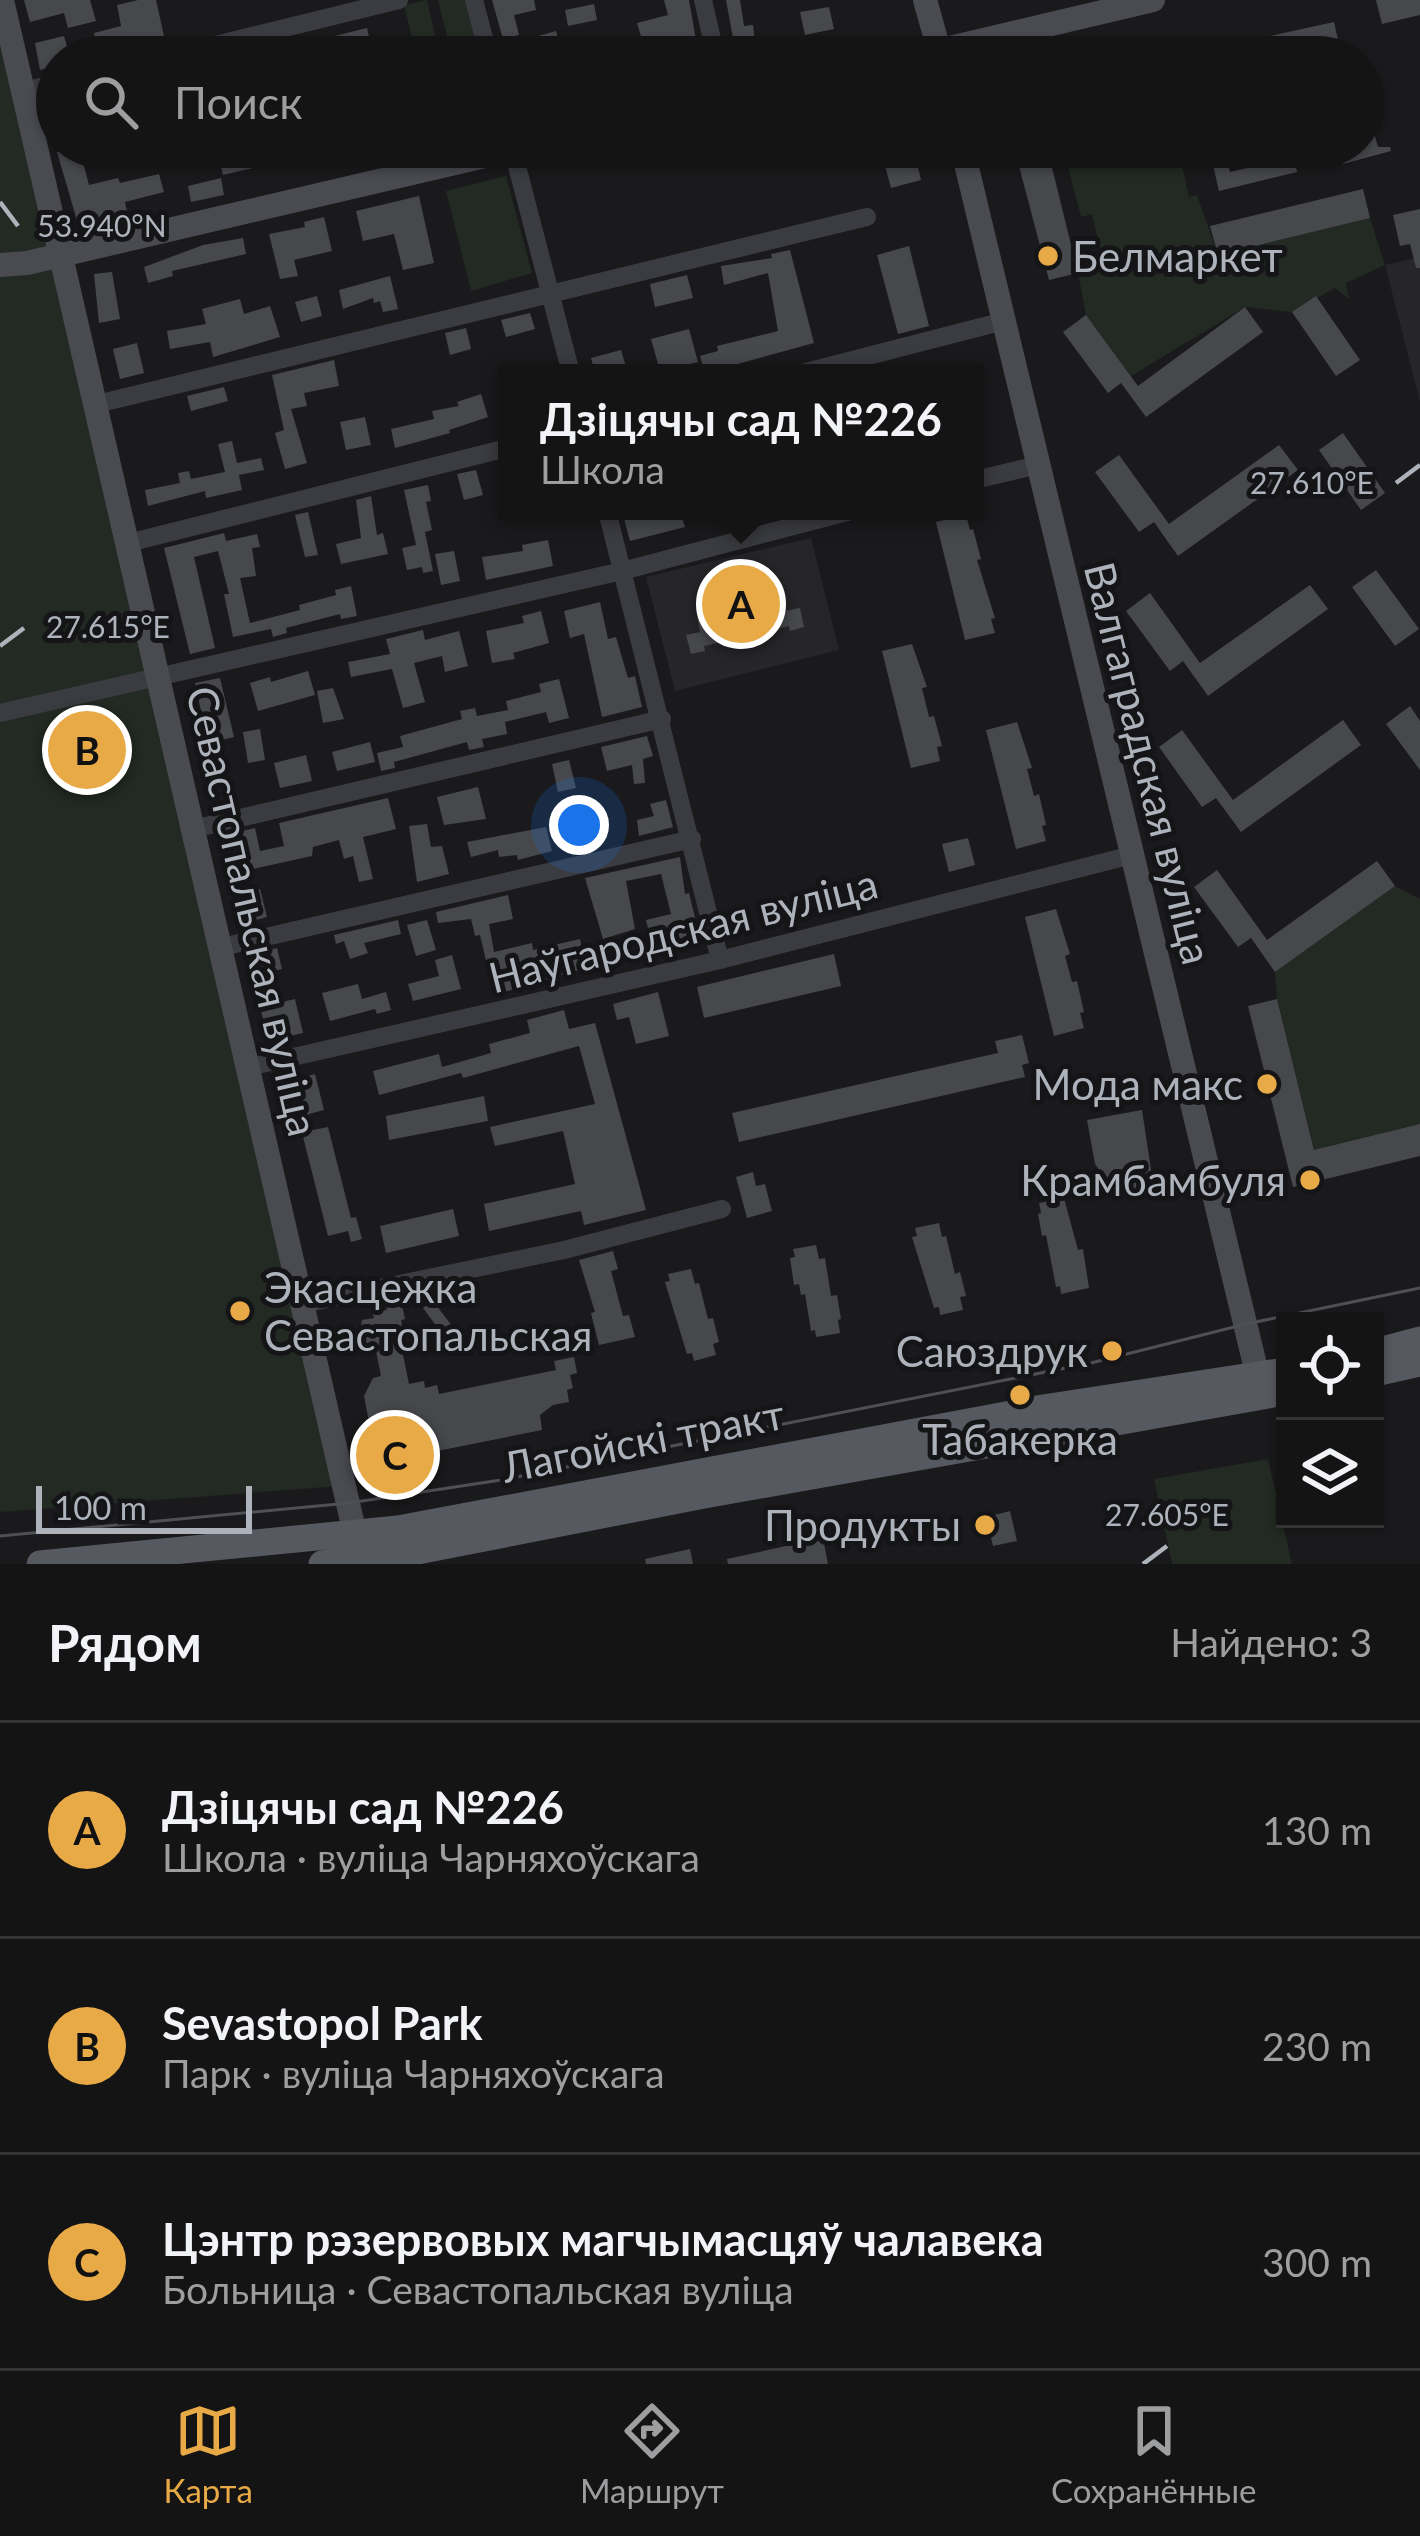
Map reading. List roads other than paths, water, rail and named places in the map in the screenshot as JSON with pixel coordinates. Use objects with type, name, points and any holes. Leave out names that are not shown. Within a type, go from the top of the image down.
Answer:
[{"type":"main road","name":"Севастопальская вуліца","points":[[2,0],[36,145]]},
{"type":"main road","points":[[926,0],[935,36]]},
{"type":"main road","points":[[1011,36],[1153,0]]},
{"type":"main road","name":"Севастопальская вуліца","points":[[41,168],[360,1553]]},
{"type":"main road","points":[[0,265],[430,168]]},
{"type":"main road","name":"Валгаградская вуліца","points":[[967,168],[1132,855],[1273,1384]]},
{"type":"main road","points":[[1384,1350],[1420,1340]]},
{"type":"main road","points":[[1384,1371],[1420,1363]]},
{"type":"main road","name":"Лагойскі тракт","points":[[322,1564],[360,1553],[748,1486],[1273,1384]]},
{"type":"main road","name":"Лагойскі тракт","points":[[40,1564],[360,1553]]},
{"type":"street","points":[[252,36],[399,0]]},
{"type":"street","points":[[474,0],[483,36]]},
{"type":"street","points":[[703,0],[711,36]]},
{"type":"street","points":[[23,91],[36,88]]},
{"type":"street","points":[[521,168],[569,364]]},
{"type":"street","points":[[97,404],[867,217]]},
{"type":"street","points":[[837,364],[1004,321]]},
{"type":"street","points":[[128,543],[498,450]]},
{"type":"street","points":[[984,478],[1038,465]]},
{"type":"street","points":[[609,520],[720,960]]},
{"type":"street","points":[[0,713],[622,571],[817,520]]},
{"type":"street","points":[[193,829],[662,719]]},
{"type":"street","points":[[222,947],[692,839]]},
{"type":"street","name":"Наўгародская вуліца","points":[[249,1067],[720,960],[1132,855]]},
{"type":"street","points":[[303,1304],[564,1250],[722,1209]]},
{"type":"tram line","points":[[0,1536],[349,1503],[501,1480],[1091,1363],[1420,1288]]},
{"type":"place","name":"Белмаркет","points":[[1048,256]]},
{"type":"place","name":"Дзіцячы сад №226","points":[[741,604]]},
{"type":"place","name":"Sevastopol Park","points":[[87,750]]},
{"type":"place","name":"Мода макс","points":[[1267,1084]]},
{"type":"place","name":"Крамбамбуля","points":[[1310,1180]]},
{"type":"place","name":"Экасцежка Севастопальская","points":[[240,1311]]},
{"type":"place","name":"Саюздрук","points":[[1112,1351]]},
{"type":"place","name":"Табакерка","points":[[1020,1395]]},
{"type":"place","name":"Цэнтр рэзервовых магчымасцяў чалавека","points":[[395,1455]]},
{"type":"place","name":"Продукты","points":[[985,1525]]}]
